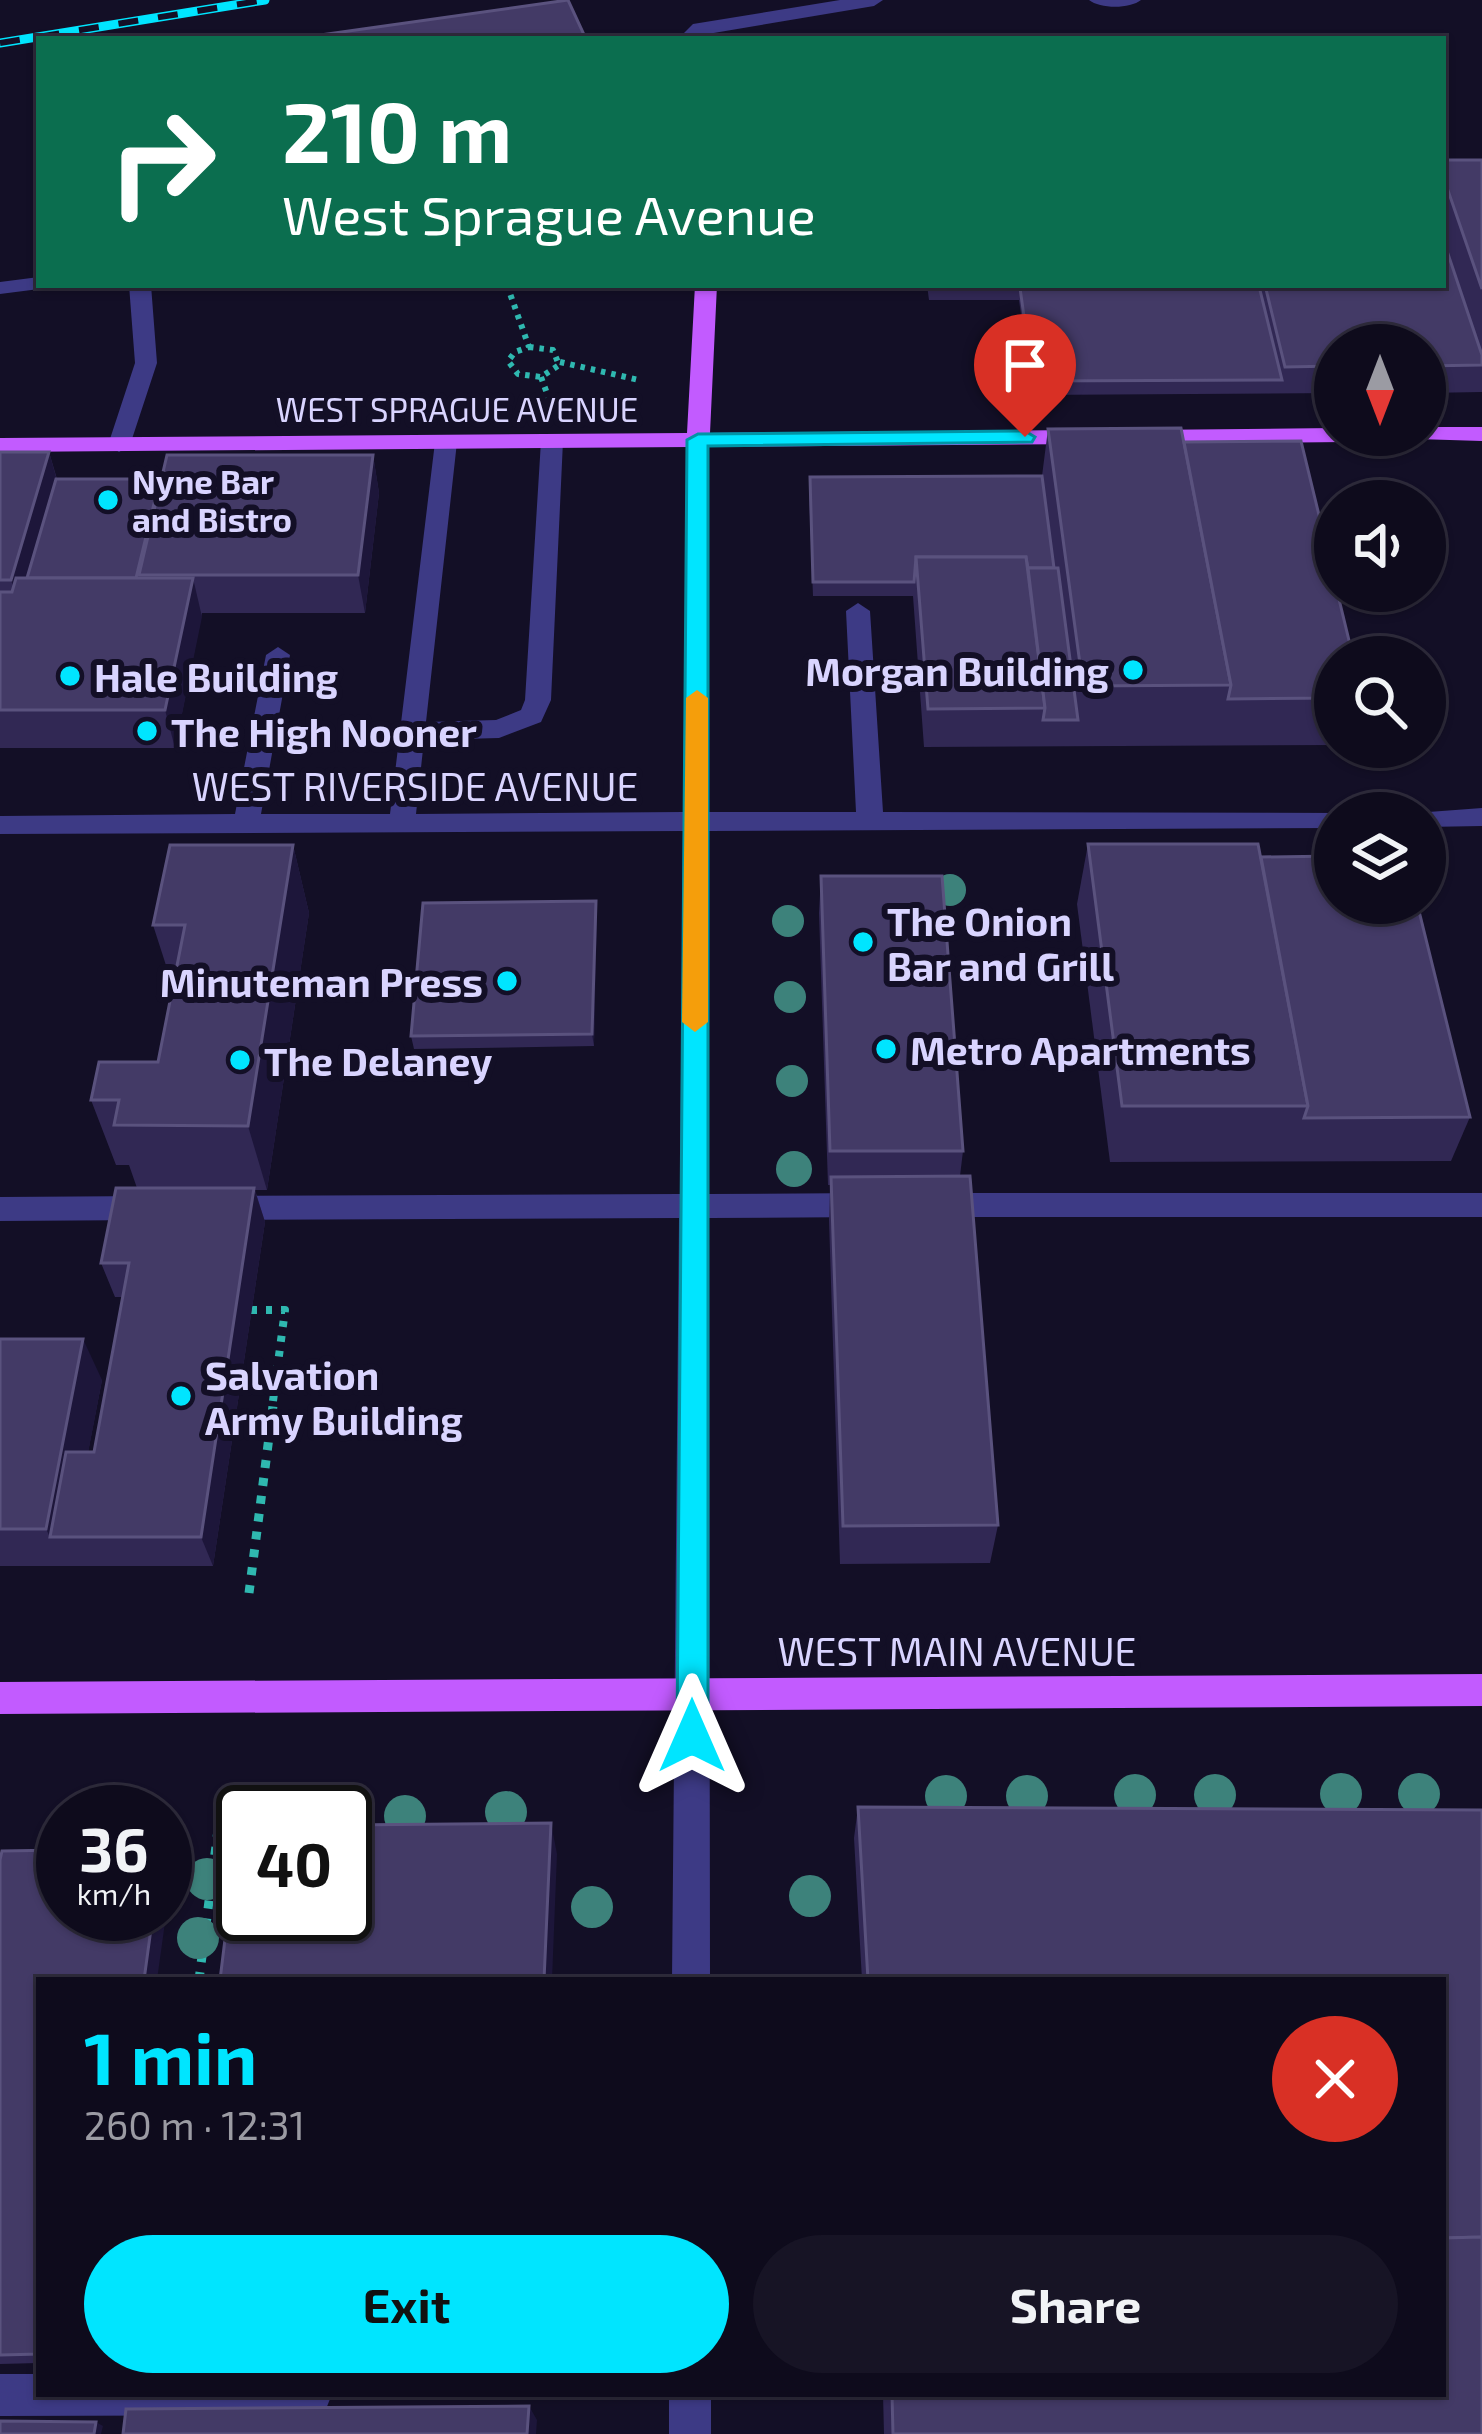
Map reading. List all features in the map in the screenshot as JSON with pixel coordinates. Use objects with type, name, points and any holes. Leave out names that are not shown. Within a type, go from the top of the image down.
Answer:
[{"type":"main road","points":[[698,440],[706,288]]},
{"type":"main road","points":[[1446,434],[1482,434]]},
{"type":"main road","name":"WEST SPRAGUE AVENUE","points":[[0,445],[1314,435]]},
{"type":"main road","name":"WEST MAIN AVENUE","points":[[0,1698],[1482,1690]]},
{"type":"street","points":[[689,36],[693,30],[874,0]]},
{"type":"street","points":[[1098,0],[1132,0]]},
{"type":"street","points":[[0,288],[36,283]]},
{"type":"street","points":[[119,445],[146,363],[140,288]]},
{"type":"street","points":[[692,1977],[698,440]]},
{"type":"street","points":[[412,731],[499,730],[532,716],[538,700],[552,441]]},
{"type":"street","points":[[402,823],[446,442]]},
{"type":"street","points":[[858,611],[870,822]]},
{"type":"street","points":[[246,824],[278,655]]},
{"type":"street","points":[[1446,818],[1482,818]]},
{"type":"street","name":"WEST RIVERSIDE AVENUE","points":[[0,825],[1314,819]]},
{"type":"street","points":[[0,1209],[1482,1205]]},
{"type":"street","points":[[0,2395],[36,2395]]},
{"type":"street","points":[[690,2397],[690,2434]]},
{"type":"path","points":[[508,288],[529,346]]},
{"type":"path","points":[[529,346],[554,350],[560,362],[541,377],[525,377],[509,366],[515,352],[529,346]]},
{"type":"path","points":[[560,362],[640,380]]},
{"type":"path","points":[[541,377],[552,406]]},
{"type":"path","points":[[249,1593],[285,1310],[251,1310]]},
{"type":"path","points":[[200,1977],[216,1847]]},
{"type":"building","points":[[568,0],[585,36],[313,36]]},
{"type":"building","points":[[1446,160],[1482,160],[1482,289],[1446,185]]},
{"type":"building","points":[[1446,248],[1482,365],[1446,366],[1446,324],[1314,324],[1314,366],[1285,367],[1266,288],[1446,288]]},
{"type":"building","points":[[1020,288],[1259,288],[1282,380],[1033,381]]},
{"type":"building","name":"Morgan Building","points":[[1181,428],[1231,685],[1083,686],[1048,429]]},
{"type":"building","points":[[1301,441],[1314,495],[1314,612],[1342,612],[1348,636],[1314,636],[1314,698],[1228,699],[1231,685],[1184,442]]},
{"type":"building","points":[[0,452],[49,452],[11,580],[0,580]]},
{"type":"building","points":[[167,455],[373,455],[358,575],[139,575]]},
{"type":"building","points":[[1042,476],[1054,568],[1028,568],[1026,557],[916,557],[914,582],[813,582],[810,477]]},
{"type":"building","points":[[56,479],[160,479],[136,578],[27,578]]},
{"type":"building","points":[[916,557],[1026,557],[1045,708],[928,709]]},
{"type":"building","points":[[1028,568],[1058,568],[1078,720],[1043,720]]},
{"type":"building","points":[[16,578],[193,578],[165,710],[0,710],[0,592],[12,592]]},
{"type":"building","points":[[1088,844],[1258,844],[1308,1106],[1122,1106]]},
{"type":"building","points":[[170,845],[293,845],[248,1126],[114,1125],[119,1100],[91,1100],[99,1062],[158,1062],[185,925],[153,925]]},
{"type":"building","points":[[1314,856],[1314,924],[1422,924],[1470,1117],[1304,1118],[1308,1106],[1261,857]]},
{"type":"building","name":"Metro Apartments","points":[[821,876],[942,876],[963,1151],[830,1151]]},
{"type":"building","name":"Minuteman Press","points":[[596,901],[592,1034],[411,1036],[423,903]]},
{"type":"building","points":[[970,1176],[998,1525],[843,1526],[831,1177]]},
{"type":"building","name":"Salvation Army Building","points":[[116,1188],[254,1188],[201,1537],[50,1537],[66,1452],[94,1452],[129,1263],[101,1263]]},
{"type":"building","points":[[0,1339],[83,1339],[46,1529],[0,1529]]},
{"type":"building","points":[[858,1807],[1482,1810],[1482,2237],[1446,2238],[1446,1977],[868,1977]]},
{"type":"building","points":[[551,1823],[544,1977],[220,1977],[225,1941],[372,1941],[372,1825]]},
{"type":"building","points":[[36,1850],[36,1941],[149,1941],[144,1977],[36,1977],[36,2354],[0,2355],[2,1851]]},
{"type":"building","points":[[1482,2237],[1482,2434],[893,2434],[892,2397],[1446,2397],[1446,2238]]},
{"type":"building","points":[[529,2406],[527,2434],[123,2434],[126,2409]]},
{"type":"building","points":[[0,2421],[96,2422],[94,2434],[0,2434]]},
{"type":"railway","points":[[43,36],[265,0]]},
{"type":"railway","points":[[0,43],[36,37]]},
{"type":"slow traffic","points":[[695,1022],[697,698]]},
{"type":"place","name":"Nyne Bar and Bistro","points":[[108,500]]},
{"type":"place","name":"Morgan Building","points":[[1133,670]]},
{"type":"place","name":"Hale Building","points":[[70,676]]},
{"type":"place","name":"The High Nooner","points":[[147,731]]},
{"type":"place","name":"The Onion Bar and Grill","points":[[863,942]]},
{"type":"place","name":"Minuteman Press","points":[[507,981]]},
{"type":"place","name":"Metro Apartments","points":[[886,1049]]},
{"type":"place","name":"The Delaney","points":[[240,1060]]},
{"type":"place","name":"Salvation Army Building","points":[[181,1396]]},
{"type":"route","points":[[692,1736],[698,440],[1025,437]]}]
